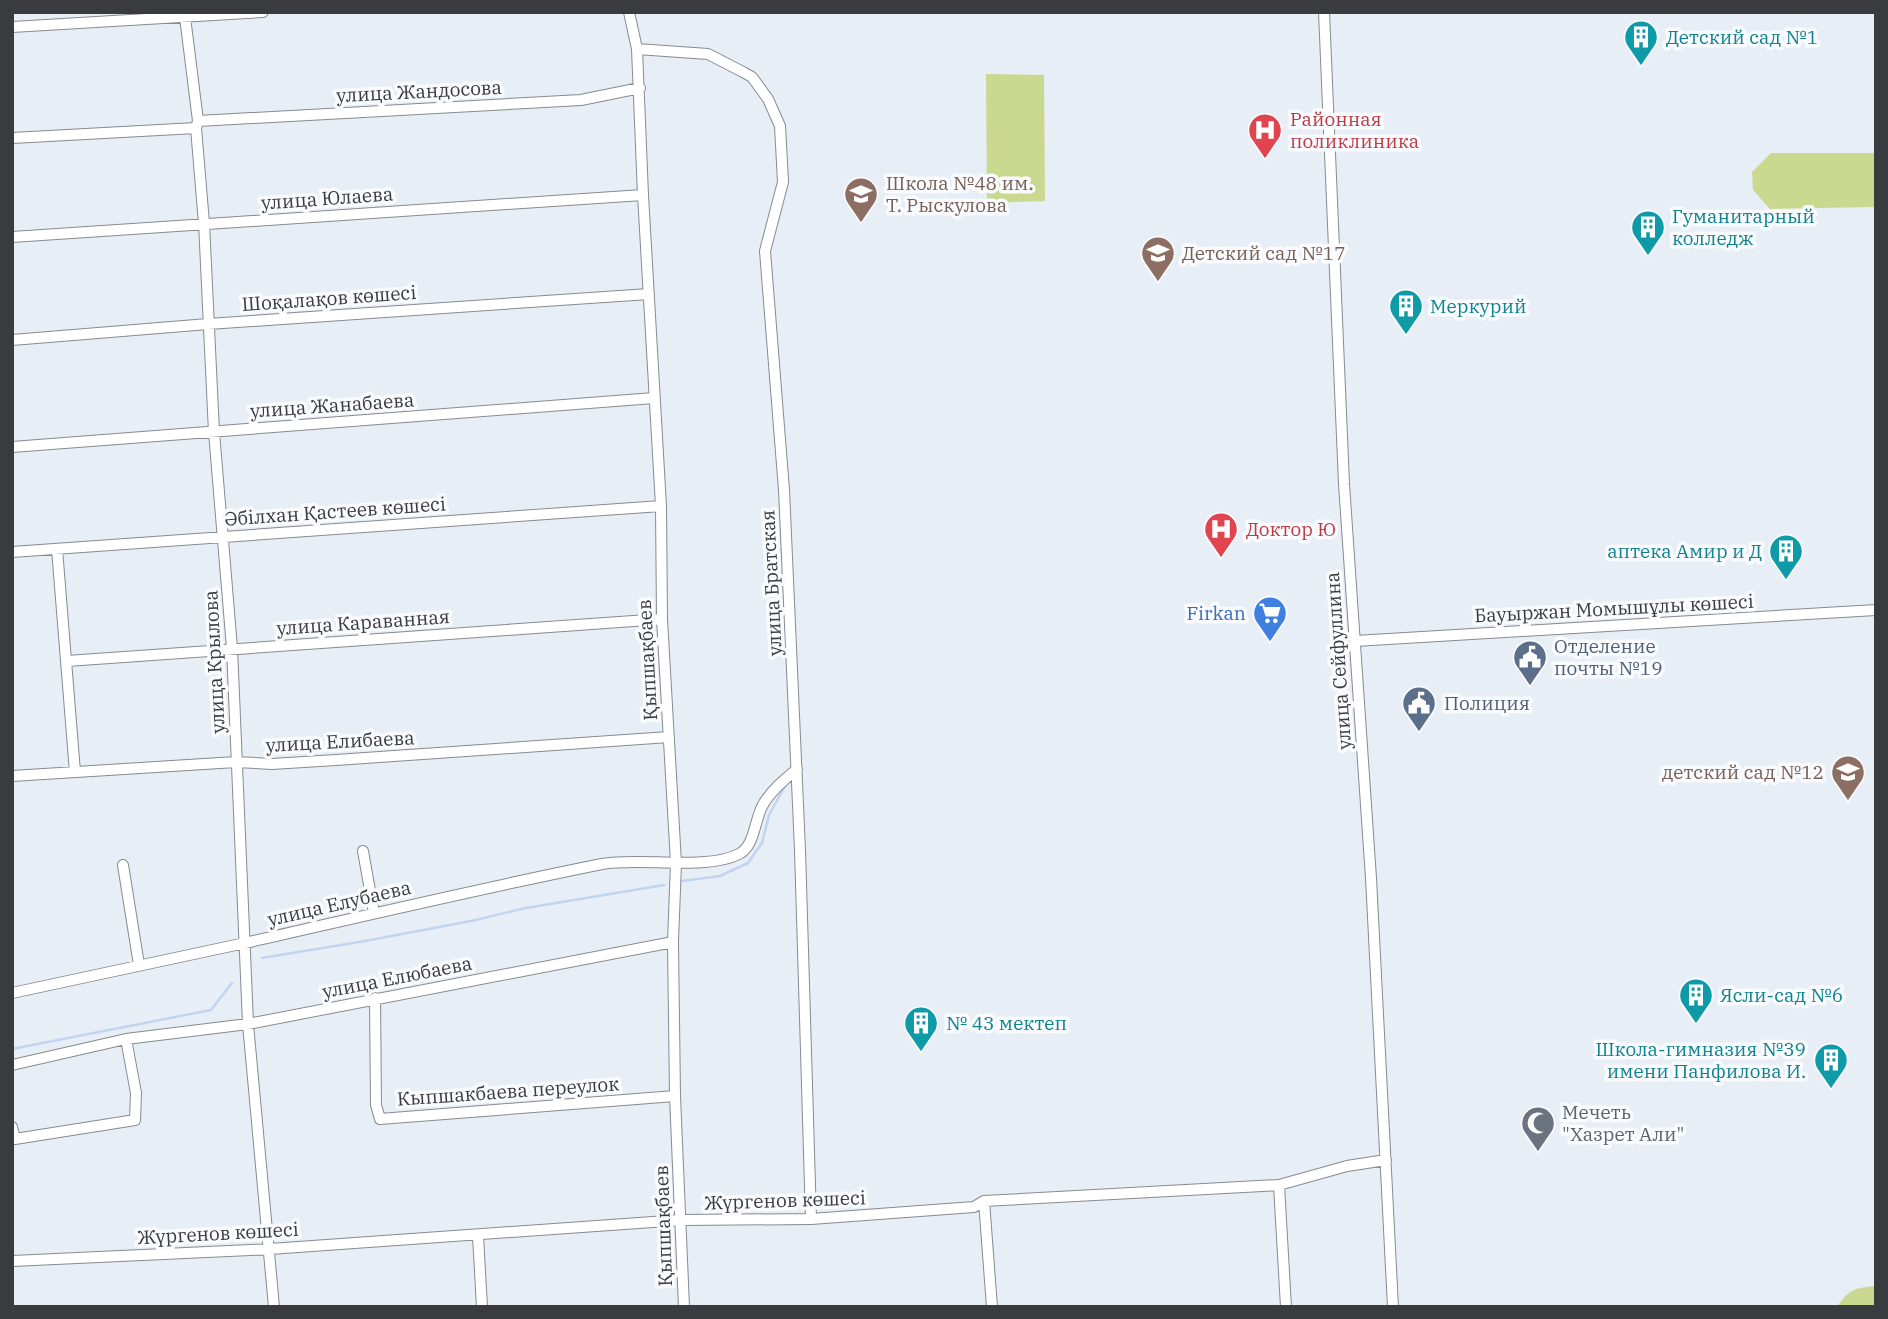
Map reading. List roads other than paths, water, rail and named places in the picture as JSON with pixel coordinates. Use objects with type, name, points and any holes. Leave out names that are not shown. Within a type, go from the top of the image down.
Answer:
[{"type":"street","points":[[12,27],[264,12]]},
{"type":"street","name":"Қыпшақбаев","points":[[629,12],[637,49],[640,88],[643,195],[661,506],[662,619],[676,863],[673,942],[675,1096],[684,1307]]},
{"type":"street","name":"улица Сейфуллина","points":[[1324,12],[1340,406],[1371,878],[1394,1307]]},
{"type":"street","name":"улица Крылова","points":[[185,17],[197,124],[214,432],[232,648],[248,1024],[274,1307]]},
{"type":"street","name":"улица Братская","points":[[637,49],[708,54],[743,72],[752,77],[768,99],[780,126],[783,182],[765,251],[784,490],[797,769],[810,1219]]},
{"type":"street","name":"улица Жандосова","points":[[12,138],[581,100],[640,88]]},
{"type":"street","name":"улица Юлаева","points":[[12,237],[643,195]]},
{"type":"street","name":"Шоқалақов көшесі","points":[[12,340],[649,294]]},
{"type":"street","name":"улица Жанабаева","points":[[12,447],[654,398]]},
{"type":"street","name":"Әбілхан Қастеев көшесі","points":[[12,552],[661,506]]},
{"type":"street","points":[[57,549],[75,772]]},
{"type":"street","name":"Бауыржан Момышұлы көшесі","points":[[1355,641],[1876,610]]},
{"type":"street","name":"улица Караванная","points":[[67,661],[662,619]]},
{"type":"street","name":"улица Елибаева","points":[[12,776],[236,762],[272,764],[336,761],[668,737]]},
{"type":"street","name":"улица Елубаева","points":[[12,993],[472,890],[607,863],[676,863],[727,859],[742,853],[750,841],[762,805],[797,769]]},
{"type":"street","points":[[363,851],[374,913]]},
{"type":"street","points":[[123,865],[139,965]]},
{"type":"street","name":"улица Елюбаева","points":[[12,1065],[126,1039],[248,1024],[673,942]]},
{"type":"street","name":"Кыпшакбаева переулок","points":[[375,998],[376,1105],[380,1119],[675,1096]]},
{"type":"street","points":[[12,1127],[15,1139],[135,1120],[136,1093],[126,1039]]},
{"type":"street","name":"Жүргенов көшесі","points":[[12,1261],[478,1236],[681,1220],[810,1219],[974,1207],[984,1201],[1279,1185],[1347,1166],[1386,1160]]},
{"type":"street","points":[[1279,1185],[1286,1307]]},
{"type":"street","points":[[984,1201],[992,1307]]},
{"type":"street","points":[[478,1236],[482,1307]]},
{"type":"waterway","points":[[682,881],[720,876],[748,863],[762,843],[769,815],[785,786]]},
{"type":"waterway","points":[[262,958],[664,885]]},
{"type":"waterway","points":[[12,1049],[211,1010],[232,983]]},
{"type":"place","name":"Детский сад №1","points":[[1641,67]]},
{"type":"place","name":"Районная поликлиника","points":[[1265,160]]},
{"type":"place","name":"Школа №48 им. Т. Рыскулова","points":[[861,224]]},
{"type":"place","name":"Гуманитарный колледж","points":[[1648,257]]},
{"type":"place","name":"Детский сад №17","points":[[1158,283]]},
{"type":"place","name":"Меркурий","points":[[1406,336]]},
{"type":"place","name":"Доктор Ю","points":[[1221,559]]},
{"type":"place","name":"аптека Амир и Д","points":[[1786,581]]},
{"type":"place","name":"Firkan","points":[[1270,643]]},
{"type":"place","name":"Отделение почты №19","points":[[1530,687]]},
{"type":"place","name":"Полиция","points":[[1419,733]]},
{"type":"place","name":"детский сад №12","points":[[1848,802]]},
{"type":"place","name":"Ясли-сад №6","points":[[1696,1025]]},
{"type":"place","name":"№ 43 мектеп","points":[[921,1053]]},
{"type":"place","name":"Школа-гимназия №39 имени Панфилова И.","points":[[1831,1090]]},
{"type":"place","name":"Мечеть \"Хазрет Али\"","points":[[1538,1153]]}]
